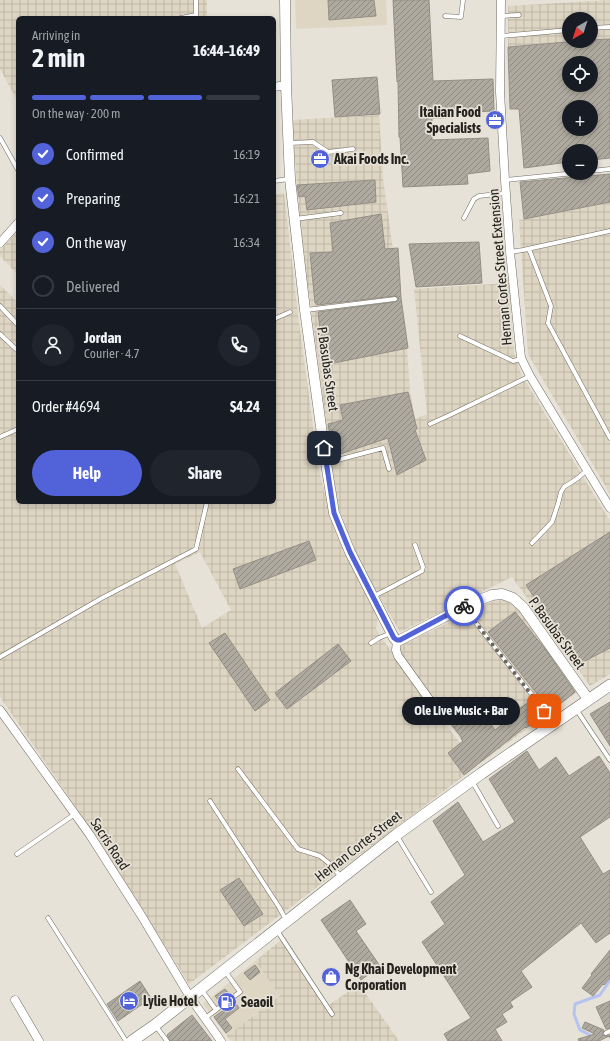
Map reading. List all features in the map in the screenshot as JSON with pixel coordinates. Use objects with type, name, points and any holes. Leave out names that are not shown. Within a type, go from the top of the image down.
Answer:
[{"type":"main road","name":"Hernan Cortes Street","points":[[132,1041],[155,1025],[396,835],[472,780],[610,685]]},
{"type":"street","name":"P. Basubas Street","points":[[286,0],[286,85],[290,179],[294,219],[305,310],[334,513],[350,552],[394,637],[400,640],[467,605],[492,594],[502,594],[513,598],[523,607],[588,700]]},
{"type":"street","name":"Hernan Cortes Street Extension","points":[[501,0],[500,92],[504,180],[521,358],[530,376],[610,508]]},
{"type":"street","points":[[276,87],[286,85]]},
{"type":"street","points":[[0,243],[16,225]]},
{"type":"street","points":[[394,637],[398,656],[439,713]]},
{"type":"street","name":"Sacris Road","points":[[0,710],[90,835],[141,915],[190,997],[221,1041]]},
{"type":"street","points":[[15,1000],[39,1041]]},
{"type":"lane","points":[[196,0],[196,16]]},
{"type":"lane","points":[[445,16],[461,18],[463,0]]},
{"type":"lane","points":[[500,16],[519,15]]},
{"type":"lane","points":[[598,28],[610,27]]},
{"type":"lane","points":[[500,36],[562,31]]},
{"type":"lane","points":[[0,138],[16,166]]},
{"type":"lane","points":[[289,143],[313,142],[328,152],[352,149]]},
{"type":"lane","points":[[598,170],[610,169]]},
{"type":"lane","points":[[504,180],[562,174]]},
{"type":"lane","points":[[276,181],[290,179]]},
{"type":"lane","points":[[464,218],[474,199],[479,196],[506,194]]},
{"type":"lane","points":[[294,219],[341,212]]},
{"type":"lane","points":[[510,252],[610,231]]},
{"type":"lane","points":[[529,249],[551,306],[548,323],[610,438]]},
{"type":"lane","points":[[305,310],[395,299]]},
{"type":"lane","points":[[0,306],[16,323]]},
{"type":"lane","points":[[276,317],[290,312]]},
{"type":"lane","points":[[0,334],[16,349]]},
{"type":"lane","points":[[460,336],[513,361],[521,358]]},
{"type":"lane","points":[[430,424],[530,376]]},
{"type":"lane","points":[[0,437],[16,430]]},
{"type":"lane","points":[[326,463],[383,448],[389,469]]},
{"type":"lane","points":[[532,543],[552,522],[561,492],[564,488],[587,470]]},
{"type":"lane","points":[[0,657],[102,598],[196,549],[207,504]]},
{"type":"lane","points":[[373,596],[424,568],[415,545]]},
{"type":"lane","points":[[467,605],[476,623],[554,723]]},
{"type":"lane","points":[[371,643],[379,638],[394,637]]},
{"type":"lane","points":[[576,708],[610,760]]},
{"type":"lane","points":[[238,769],[298,849],[320,856],[331,865],[341,878]]},
{"type":"lane","points":[[472,780],[498,826]]},
{"type":"lane","points":[[210,801],[278,906],[286,921]]},
{"type":"lane","points":[[18,854],[75,814]]},
{"type":"lane","points":[[396,835],[431,892]]},
{"type":"lane","points":[[48,918],[126,1041]]},
{"type":"lane","points":[[276,929],[332,1014]]},
{"type":"lane","points":[[224,970],[240,992],[232,998]]},
{"type":"lane","points":[[201,989],[216,1010]]},
{"type":"lane","points":[[205,1019],[222,1005]]},
{"type":"lane","points":[[155,1025],[167,1041]]},
{"type":"shaded area","points":[[0,0],[207,0],[207,16],[16,16],[16,98],[0,69]]},
{"type":"shaded area","points":[[295,0],[386,0],[387,25],[296,29]]},
{"type":"shaded area","points":[[610,0],[610,39],[598,40],[598,12],[562,12],[562,42],[508,47],[508,6]]},
{"type":"shaded area","points":[[379,115],[383,178],[407,349],[410,391],[415,419],[427,414],[414,289],[509,283],[514,353],[521,374],[610,521],[610,674],[590,686],[512,577],[400,632],[367,575],[352,544],[338,507],[304,255],[292,120]]},
{"type":"shaded area","points":[[284,193],[299,323],[319,470],[331,519],[339,540],[378,617],[376,629],[477,766],[189,984],[94,833],[0,697],[0,285],[16,301],[16,504],[276,504],[276,195]],"holes":[[[200,552],[231,610],[202,628],[175,564]]]},
{"type":"shaded area","points":[[610,202],[610,494],[528,354],[519,220]]},
{"type":"shaded area","points":[[16,233],[16,273],[0,256],[0,250]]},
{"type":"shaded area","points":[[505,600],[516,607],[579,691],[479,764],[398,654],[400,646],[493,601]]},
{"type":"shaded area","points":[[285,937],[329,1005],[359,984],[399,1041],[231,1041],[227,1036],[280,995],[255,961]]},
{"type":"shaded area","points":[[255,961],[280,994],[227,1036],[203,1004]]},
{"type":"building","points":[[328,0],[374,0],[376,16],[329,20]]},
{"type":"building","points":[[393,0],[429,0],[433,81],[493,79],[494,111],[445,113],[446,118],[432,118],[432,140],[488,138],[490,171],[467,174],[468,184],[403,187],[399,137],[398,81],[397,82]]},
{"type":"building","points":[[610,39],[610,158],[598,159],[598,144],[562,144],[562,163],[524,168],[519,109],[510,109],[508,47],[562,42],[562,48],[598,48],[598,40]]},
{"type":"building","points":[[377,77],[380,114],[335,117],[332,80]]},
{"type":"building","points":[[610,174],[610,202],[524,219],[520,182],[562,178],[562,180],[598,180],[598,175]]},
{"type":"building","points":[[375,180],[376,202],[307,210],[305,196],[299,197],[297,185]]},
{"type":"building","points":[[381,214],[385,249],[398,248],[401,298],[408,348],[324,365],[318,312],[395,302],[398,301],[398,298],[395,296],[317,305],[317,303],[315,303],[310,253],[333,252],[330,223]]},
{"type":"building","points":[[479,242],[482,283],[416,287],[409,244]]},
{"type":"building","points":[[408,392],[417,429],[415,430],[426,460],[397,475],[388,438],[334,456],[328,424],[343,420],[340,405]]},
{"type":"building","points":[[610,532],[610,648],[579,664],[526,585]]},
{"type":"building","points":[[309,541],[316,560],[240,589],[233,569]]},
{"type":"building","points":[[515,612],[546,650],[575,692],[551,711],[549,711],[537,696],[538,695],[488,632]]},
{"type":"building","points":[[225,633],[270,700],[255,711],[209,643]]},
{"type":"building","points":[[338,644],[351,661],[287,709],[275,693]]},
{"type":"building","points":[[532,700],[543,715],[526,728],[525,727],[464,775],[448,753],[463,741],[450,723],[444,710],[458,703],[464,715],[477,704],[495,730],[516,714],[514,712]]},
{"type":"building","points":[[610,702],[610,746],[590,714]]},
{"type":"building","points":[[527,751],[539,770],[556,757],[569,776],[599,756],[610,773],[610,817],[580,837],[603,874],[610,870],[610,933],[596,943],[581,923],[521,971],[532,987],[510,1002],[513,1007],[502,1014],[507,1022],[495,1029],[502,1041],[448,1041],[444,1034],[471,1018],[422,942],[445,924],[431,902],[465,875],[433,821],[458,802],[483,842],[515,822],[489,779]]},
{"type":"building","points":[[239,878],[263,914],[244,926],[220,890]]},
{"type":"building","points":[[350,900],[366,924],[356,931],[380,966],[361,980],[321,920]]},
{"type":"building","points":[[610,950],[610,978],[593,996],[582,988]]},
{"type":"building","points":[[255,965],[260,972],[250,980],[244,973]]},
{"type":"building","name":"Lylie Hotel","points":[[140,981],[151,998],[118,1021],[107,1004]]},
{"type":"building","points":[[225,989],[230,995],[229,1000],[234,1001],[239,1008],[225,1019],[232,1028],[226,1033],[214,1017],[225,1009],[225,1003],[220,1002],[215,996]]},
{"type":"building","points":[[610,1001],[610,1028],[606,1029],[596,1007]]},
{"type":"building","points":[[192,1015],[212,1041],[170,1041],[167,1035]]},
{"type":"building","points":[[585,1022],[604,1030],[603,1035],[610,1035],[610,1038],[609,1036],[599,1041],[579,1041],[578,1039],[595,1034],[582,1028]]},
{"type":"waterway","points":[[594,1041],[596,1038],[580,1030],[574,1014],[575,1004],[600,995],[610,980]]},
{"type":"way so far","points":[[464,606],[467,605],[476,623],[544,711]]},
{"type":"place","name":"Italian Food Specialists","points":[[495,120]]},
{"type":"place","name":"Akai Foods Inc.","points":[[320,159]]},
{"type":"place","name":"Ole Live Music + Bar","points":[[544,711]]},
{"type":"place","name":"Ng Khai Development Corporation","points":[[331,977]]},
{"type":"place","name":"Lylie Hotel","points":[[129,1001]]},
{"type":"place","name":"Seaoil","points":[[227,1002]]},
{"type":"route","points":[[324,448],[334,513],[350,552],[394,638],[400,640],[464,606]]}]
